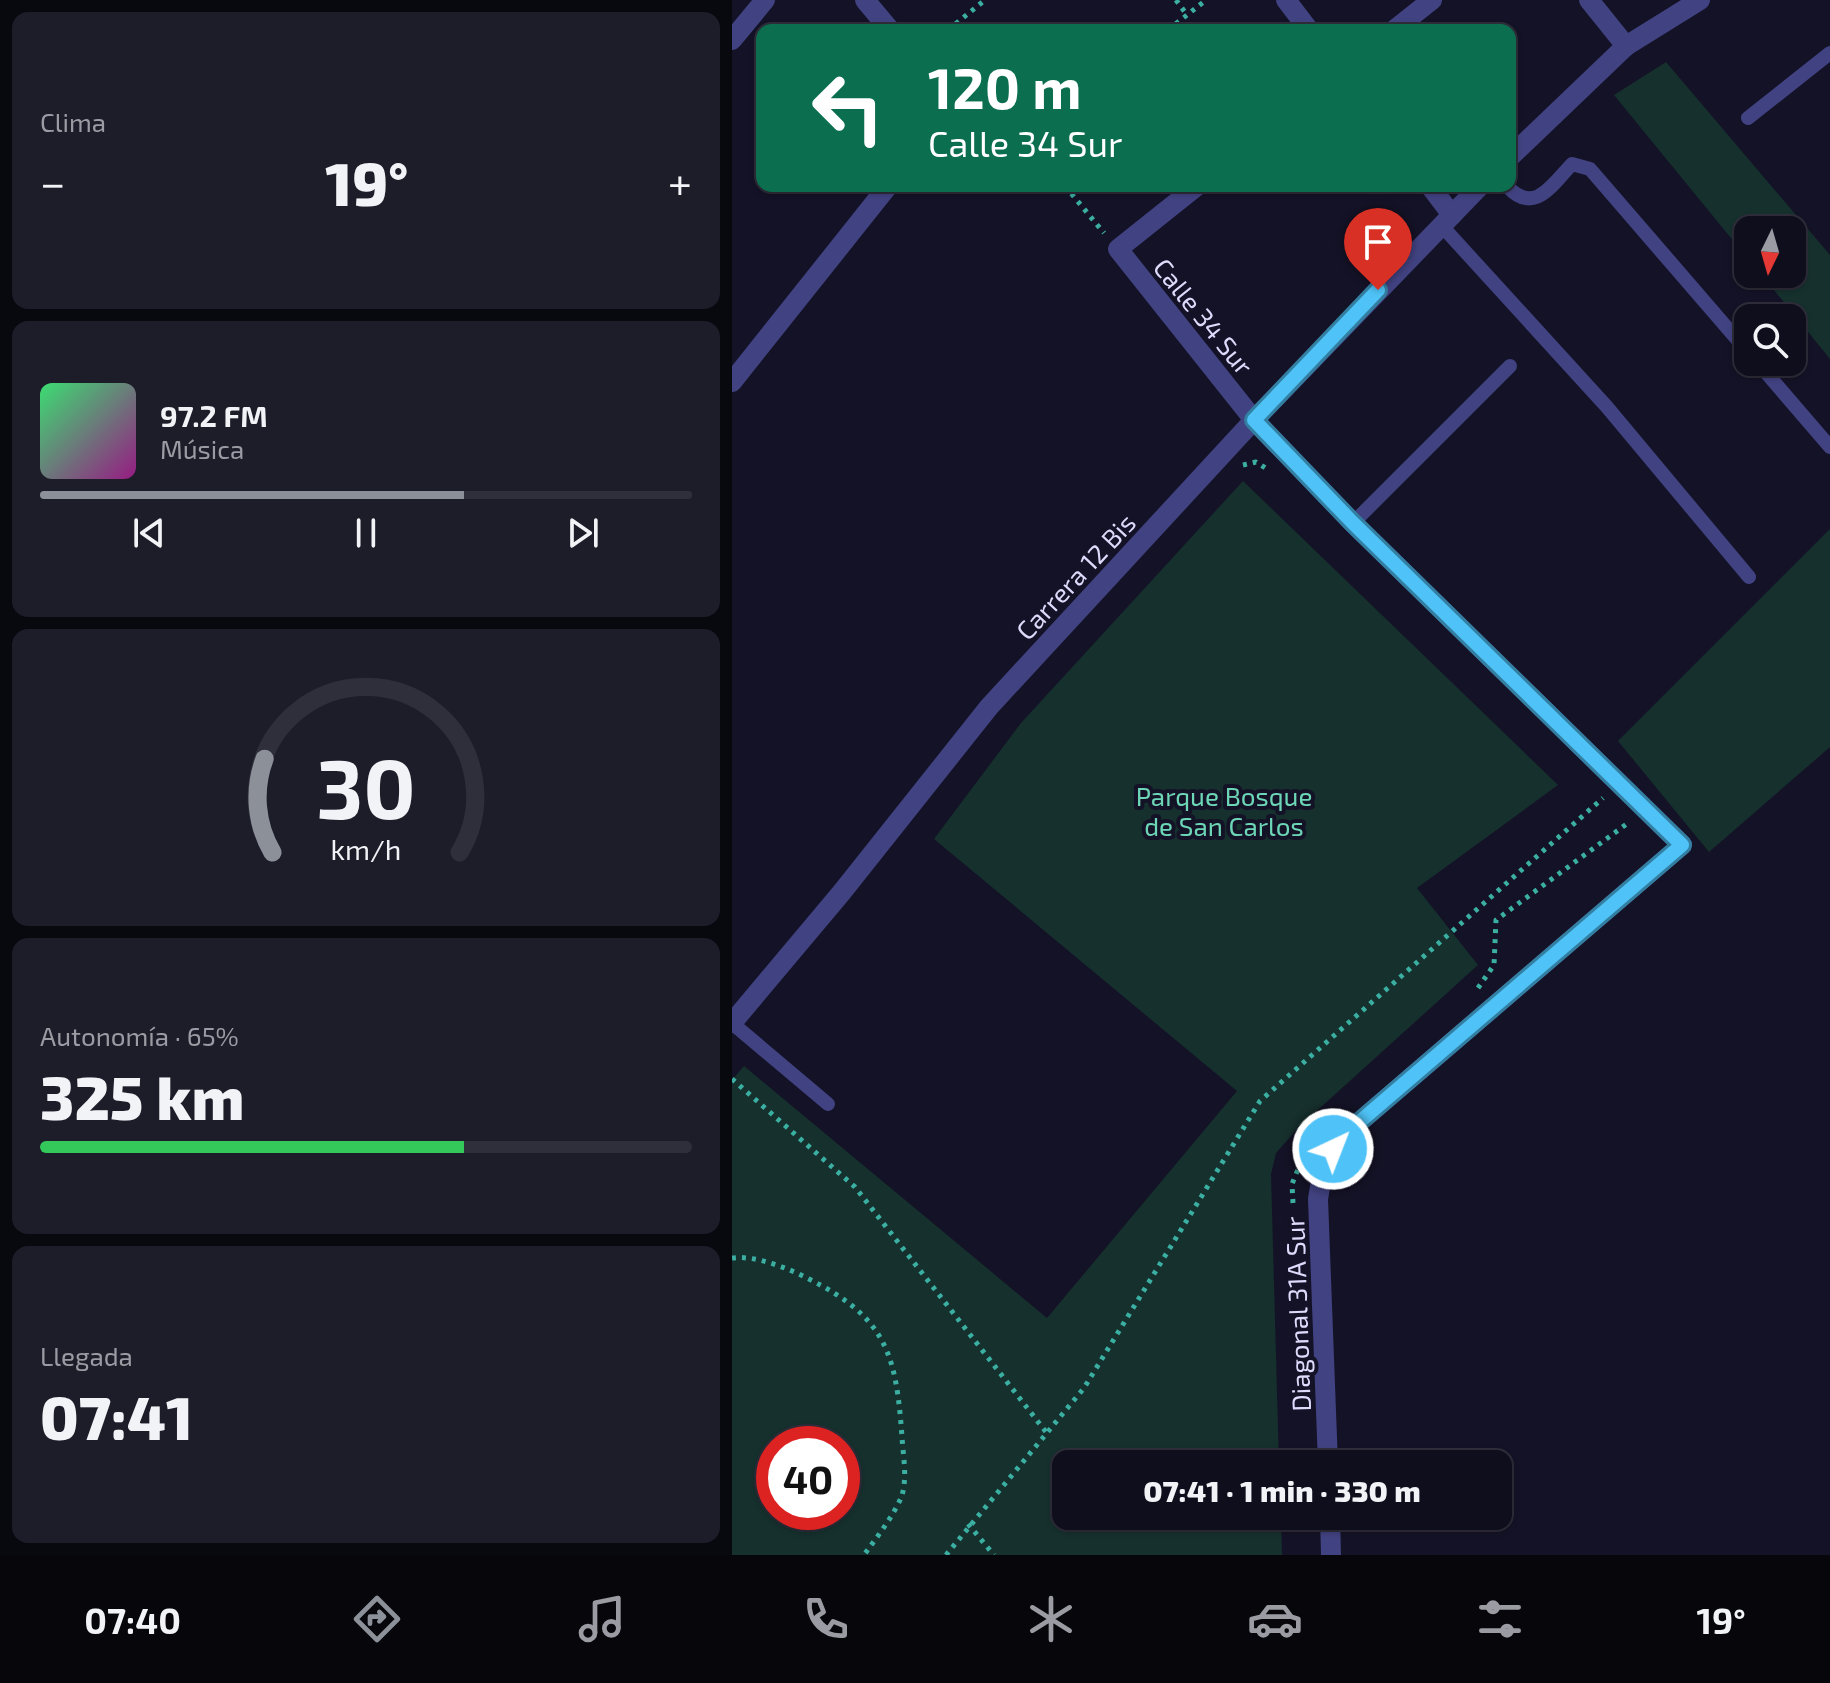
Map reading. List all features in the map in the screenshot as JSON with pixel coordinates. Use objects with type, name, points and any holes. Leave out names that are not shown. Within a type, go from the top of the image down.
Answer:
[{"type":"street","points":[[732,40],[765,0]]},
{"type":"street","points":[[865,0],[885,24]]},
{"type":"street","points":[[1286,0],[1304,24]]},
{"type":"street","points":[[1402,24],[1432,0]]},
{"type":"street","points":[[1589,0],[1626,46]]},
{"type":"street","points":[[1516,151],[1626,46],[1700,0]]},
{"type":"street","points":[[732,382],[883,192]]},
{"type":"street","points":[[1118,249],[1189,192]]},
{"type":"street","points":[[1433,192],[1446,220]]},
{"type":"street","name":"Carrera 12 Bis","points":[[732,1023],[989,707],[1254,420],[1474,192]]},
{"type":"street","name":"Calle 34 Sur","points":[[1118,249],[1254,420],[1353,523],[1682,845],[1343,1136],[1324,1163]]},
{"type":"street","name":"Diagonal 31A Sur","points":[[1324,1163],[1318,1199],[1327,1450]]},
{"type":"street","points":[[1330,1530],[1331,1555]]},
{"type":"lane","points":[[1748,118],[1830,53]]},
{"type":"lane","points":[[1512,192],[1517,197],[1530,200],[1541,196],[1572,164],[1590,169],[1734,336]]},
{"type":"lane","points":[[1446,220],[1749,577]]},
{"type":"lane","points":[[1353,523],[1510,366]]},
{"type":"lane","points":[[1769,376],[1830,447]]},
{"type":"lane","points":[[732,1023],[828,1104]]},
{"type":"path","points":[[955,24],[985,0]]},
{"type":"path","points":[[1176,0],[1187,15]]},
{"type":"path","points":[[1176,24],[1206,0]]},
{"type":"path","name":"Calle 34 Sur","points":[[1070,192],[1118,249]]},
{"type":"path","points":[[1241,466],[1256,462],[1273,473]]},
{"type":"path","points":[[946,1555],[968,1524],[1084,1388],[1260,1101],[1619,784]]},
{"type":"path","points":[[1596,792],[1607,803]]},
{"type":"path","points":[[1467,997],[1494,965],[1496,920],[1629,825],[1618,814]]},
{"type":"path","points":[[732,1079],[855,1187],[1046,1432]]},
{"type":"path","points":[[1293,1215],[1292,1184],[1301,1163]]},
{"type":"path","points":[[732,1258],[790,1269],[841,1295],[869,1318],[885,1344],[899,1394],[905,1476],[896,1507],[864,1555]]},
{"type":"path","points":[[968,1524],[994,1555]]},
{"type":"green space","points":[[1666,62],[1797,216],[1734,216],[1734,242],[1614,95]]},
{"type":"green space","points":[[1806,227],[1830,255],[1830,359],[1806,329],[1806,304],[1785,304],[1772,288],[1806,288]]},
{"type":"green space","name":"Parque Bosque de San Carlos","points":[[1243,481],[1558,785],[1417,888],[1478,965],[1299,1127],[1276,1153],[1271,1174],[1279,1450],[1052,1450],[1052,1530],[1281,1530],[1282,1555],[732,1555],[732,1080],[744,1066],[1047,1318],[1237,1091],[934,839],[1021,723]]},
{"type":"green space","points":[[1830,529],[1830,747],[1709,852],[1618,741]]},
{"type":"route","points":[[1333,1149],[1343,1136],[1682,845],[1353,523],[1254,420],[1378,290]]}]
